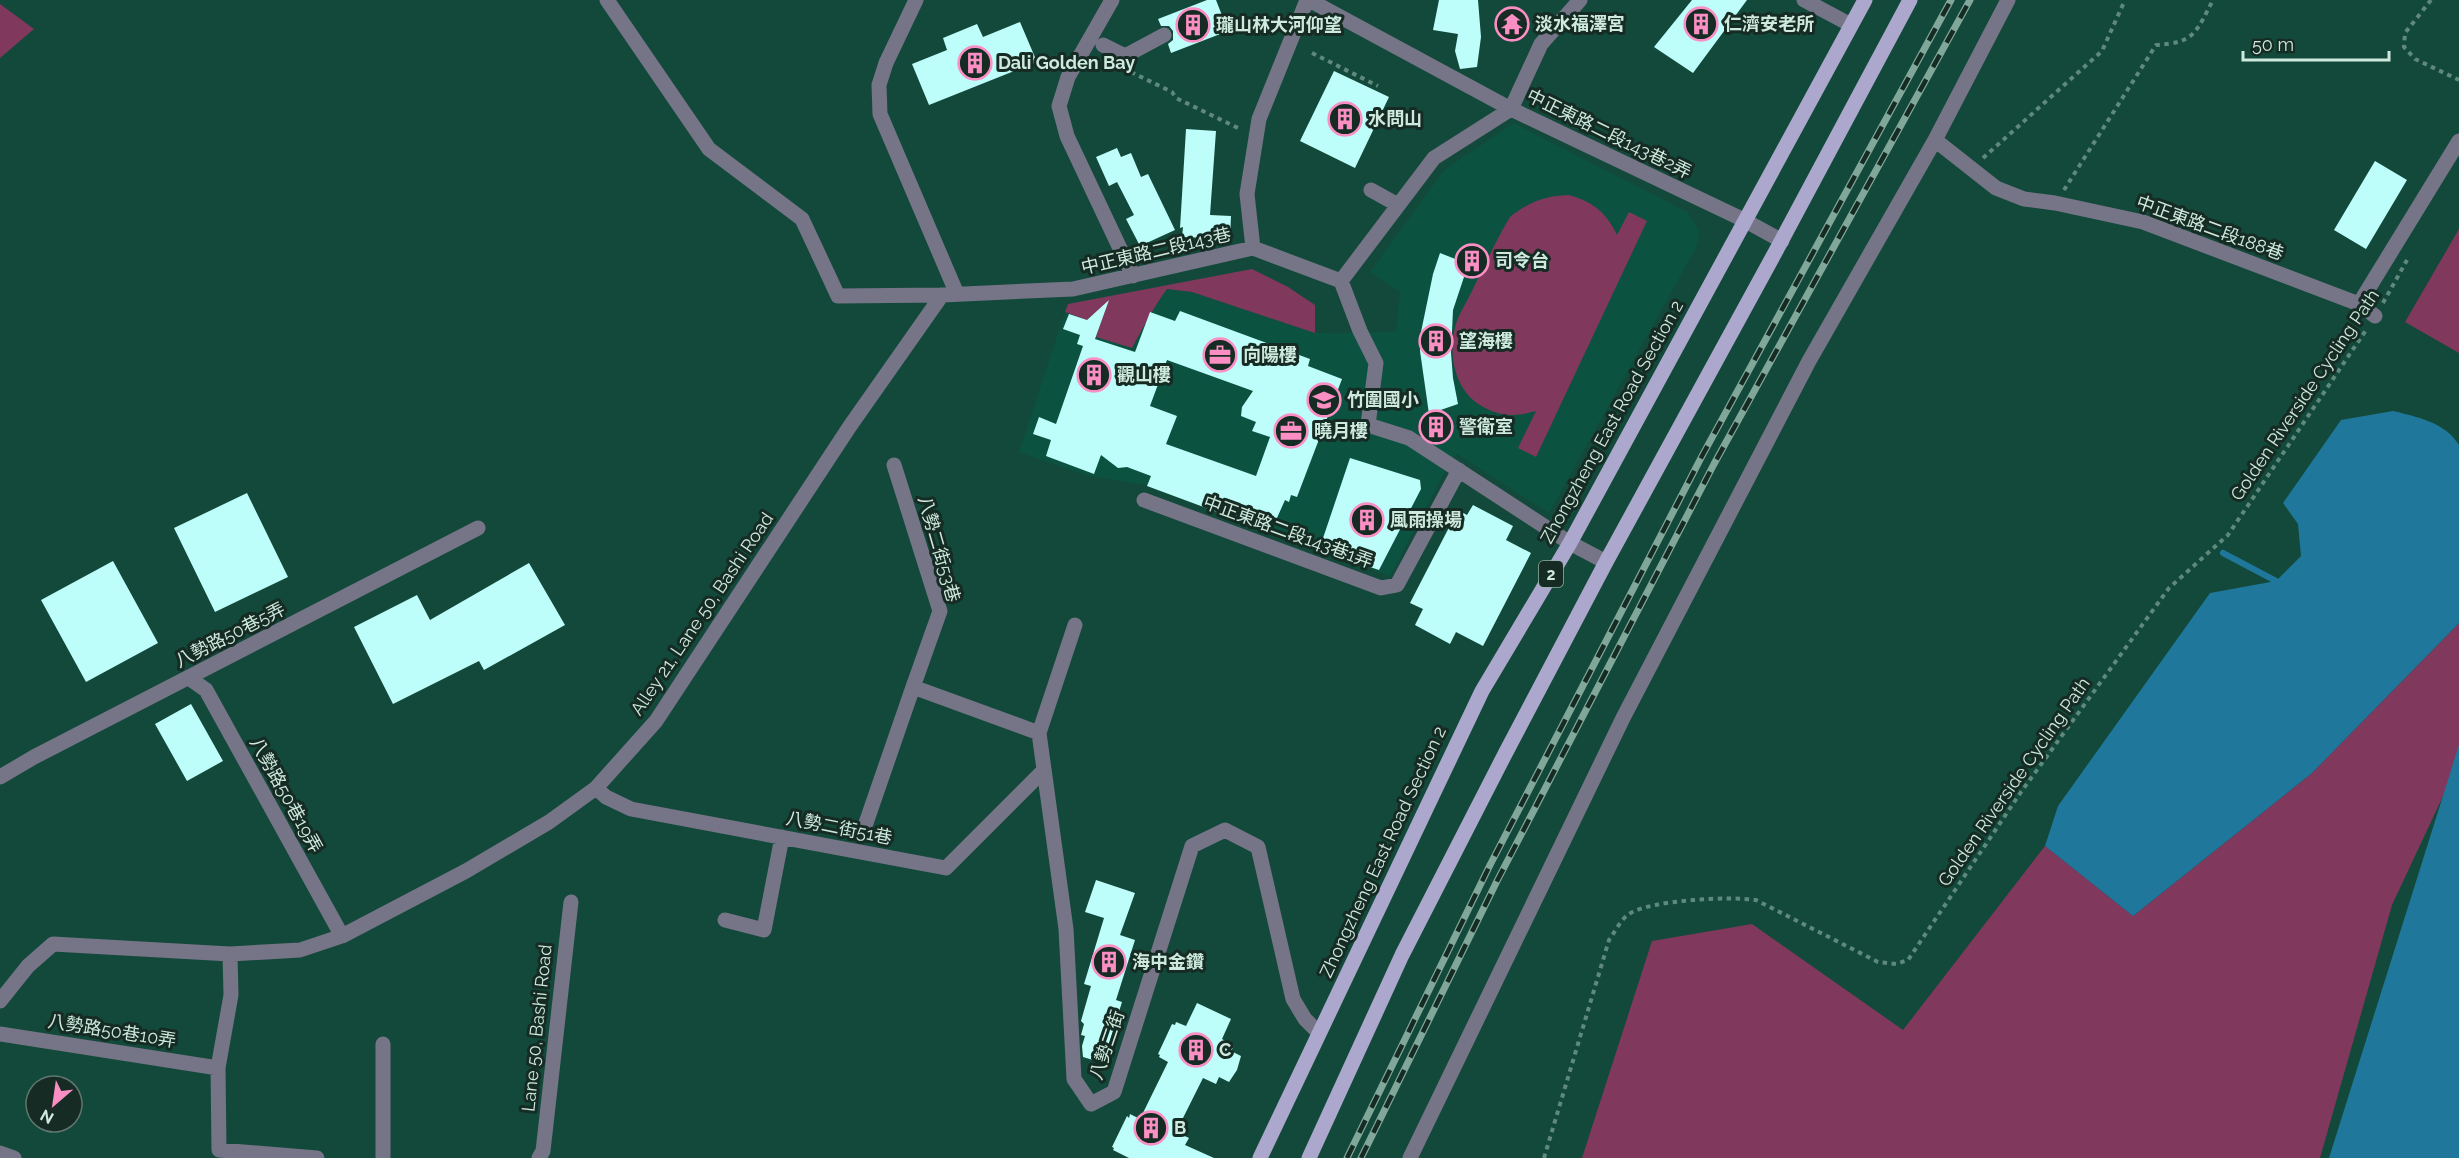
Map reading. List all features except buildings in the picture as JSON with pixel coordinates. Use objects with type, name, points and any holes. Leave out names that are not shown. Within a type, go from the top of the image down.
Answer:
[{"type":"main road","name":"Zhongzheng East Road Section 2","points":[[1260,1158],[1482,691],[1570,543],[1865,0]]},
{"type":"main road","name":"2","points":[[1309,1158],[1402,955],[1606,562],[1782,241],[1910,0]]},
{"type":"street","name":"中正東路二段143巷","points":[[607,0],[709,149],[802,219],[838,296],[950,295],[1074,289],[1253,248],[1341,281]]},
{"type":"street","points":[[916,0],[886,63],[879,85],[880,114],[950,295]]},
{"type":"street","points":[[1112,0],[1068,77],[1059,106],[1067,136],[1133,276]]},
{"type":"street","points":[[1253,248],[1247,194],[1259,119],[1308,0],[1511,109],[1541,44],[1580,0]]},
{"type":"street","points":[[1804,0],[1851,25]]},
{"type":"street","points":[[1410,1158],[1628,708],[1809,361],[1935,140],[2008,0]]},
{"type":"street","points":[[1103,45],[1125,56],[1164,35]]},
{"type":"street","name":"中正東路二段143巷2弄","points":[[1341,281],[1434,158],[1511,109],[1744,220],[1782,241]]},
{"type":"street","name":"中正東路二段188巷","points":[[1935,140],[1996,188],[2024,199],[2055,203],[2143,222],[2359,304],[2375,316]]},
{"type":"street","points":[[2359,304],[2459,141]]},
{"type":"street","points":[[1371,190],[1398,205]]},
{"type":"street","points":[[1341,281],[1360,331],[1376,363],[1368,425],[1409,438],[1570,543],[1606,562]]},
{"type":"street","name":"Alley 21, Lane 50, Bashi Road","points":[[230,954],[300,950],[342,936],[466,871],[549,822],[596,788],[656,721],[850,426],[950,295]]},
{"type":"street","name":"八勢二街53巷","points":[[866,823],[940,611],[894,465]]},
{"type":"street","name":"中正東路二段143巷1弄","points":[[1144,500],[1381,588],[1397,585],[1454,467]]},
{"type":"street","name":"八勢路50巷5弄","points":[[0,777],[34,757],[478,528]]},
{"type":"street","name":"八勢二街","points":[[1075,625],[1039,733],[1066,928],[1074,1080],[1090,1104],[1114,1092],[1192,846],[1225,831],[1258,847],[1293,999],[1305,1019],[1319,1033]]},
{"type":"street","name":"八勢路50巷19弄","points":[[189,678],[206,690],[342,936]]},
{"type":"street","points":[[913,687],[1039,733]]},
{"type":"street","name":"八勢二街51巷","points":[[596,788],[606,797],[631,809],[946,868],[1043,771]]},
{"type":"street","points":[[725,920],[764,930],[782,837]]},
{"type":"street","name":"Lane 50, Bashi Road","points":[[540,1158],[543,1151],[571,902]]},
{"type":"street","points":[[0,1000],[28,966],[53,944],[230,954],[231,996],[218,1068],[218,1154],[317,1158]]},
{"type":"street","name":"八勢路50巷10弄","points":[[0,1034],[218,1068]]},
{"type":"street","points":[[383,1044],[383,1158]]},
{"type":"street","points":[[0,1153],[14,1158]]},
{"type":"path","points":[[1971,169],[2102,51],[2124,0]]},
{"type":"path","points":[[2055,203],[2156,45],[2178,44],[2195,33],[2213,0]]},
{"type":"path","points":[[2431,0],[2405,33],[2404,47],[2415,59],[2459,80]]},
{"type":"path","points":[[1312,53],[1378,86]]},
{"type":"path","points":[[1130,71],[1172,92],[1176,98],[1238,128]]},
{"type":"path","name":"Golden Riverside Cycling Path","points":[[1544,1158],[1609,940],[1628,915],[1646,906],[1739,898],[1756,900],[1878,962],[1896,964],[1908,960],[2021,792],[2169,588],[2228,535],[2375,316],[2406,265],[2408,257]]},
{"type":"shaded area","points":[[0,4],[34,29],[0,58]]},
{"type":"shaded area","name":"竹圍國小","points":[[1514,123],[1687,212],[1699,231],[1698,244],[1549,513],[1457,454],[1449,464],[1390,576],[1145,485],[1089,476],[1019,452],[1065,312],[1087,320],[1091,316],[1096,317],[1100,325],[1139,335],[1150,312],[1167,289],[1192,292],[1315,333],[1396,332],[1400,292],[1370,272],[1444,170]]},
{"type":"shaded area","points":[[1569,195],[1598,209],[1617,235],[1629,212],[1647,221],[1536,457],[1518,448],[1536,411],[1514,415],[1501,414],[1487,409],[1471,398],[1459,381],[1456,371],[1452,349],[1453,338],[1459,315],[1510,217],[1537,201]]},
{"type":"shaded area","points":[[2459,229],[2459,353],[2405,322]]},
{"type":"shaded area","points":[[1252,269],[1288,287],[1315,305],[1315,333],[1192,292],[1167,289],[1132,348],[1096,337],[1101,322],[1096,317],[1091,316],[1087,320],[1065,312],[1068,304]]},
{"type":"shaded area","points":[[2459,623],[2459,762],[2392,905],[2320,1158],[1582,1158],[1652,941],[1752,924],[1903,1030],[2045,846],[2133,916],[2312,773]]},
{"type":"water","points":[[2393,411],[2421,418],[2438,426],[2453,437],[2459,445],[2459,623],[2312,773],[2133,916],[2045,846],[2058,806],[2210,593],[2276,581],[2301,556],[2298,524],[2283,503],[2341,420]]},
{"type":"water","points":[[2459,745],[2459,1158],[2329,1158]]},
{"type":"waterway","points":[[2223,553],[2276,581]]},
{"type":"railway","points":[[1347,1158],[1490,865],[1702,456],[1951,0]]},
{"type":"railway","points":[[1361,1158],[1497,881],[1714,464],[1970,0]]},
{"type":"place","name":"淡水福澤宮","points":[[1512,24]]},
{"type":"place","name":"仁濟安老所","points":[[1701,24]]},
{"type":"place","name":"瓏山林大河仰望","points":[[1193,25]]},
{"type":"place","name":"Dali Golden Bay","points":[[975,63]]},
{"type":"place","name":"水問山","points":[[1345,119]]},
{"type":"place","name":"司令台","points":[[1472,261]]},
{"type":"place","name":"望海樓","points":[[1436,341]]},
{"type":"place","name":"向陽樓","points":[[1220,355]]},
{"type":"place","name":"觀山樓","points":[[1094,375]]},
{"type":"place","name":"竹圍國小","points":[[1324,400]]},
{"type":"place","name":"警衛室","points":[[1436,427]]},
{"type":"place","name":"曉月樓","points":[[1291,431]]},
{"type":"place","name":"風雨操場","points":[[1367,520]]},
{"type":"place","name":"海中金鑽","points":[[1109,962]]},
{"type":"place","name":"C","points":[[1196,1050]]},
{"type":"place","name":"B","points":[[1151,1128]]}]
